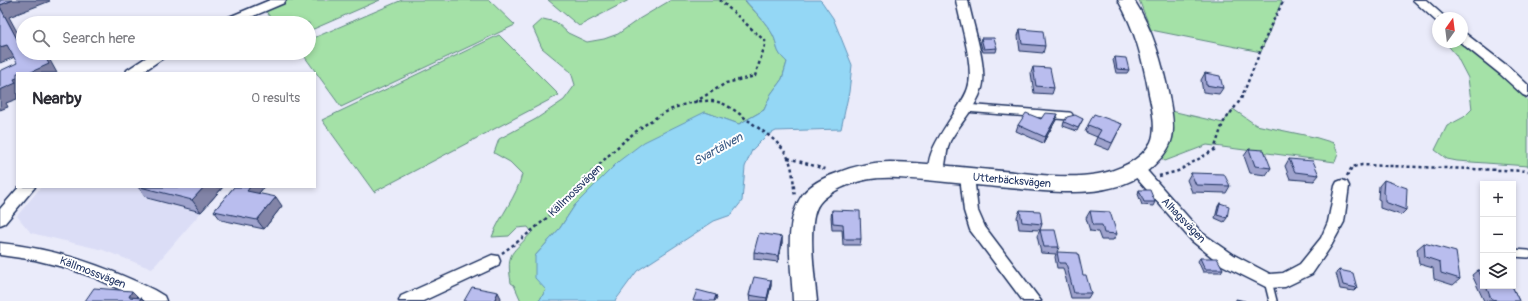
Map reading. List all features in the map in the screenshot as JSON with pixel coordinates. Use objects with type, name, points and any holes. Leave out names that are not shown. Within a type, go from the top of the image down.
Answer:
[{"type":"street","points":[[242,16],[280,0]]},
{"type":"street","points":[[936,173],[938,153],[946,136],[965,108],[976,87],[975,67],[962,0]]},
{"type":"street","name":"Utterbäcksvägen","points":[[805,301],[801,243],[802,221],[810,200],[821,190],[839,180],[874,170],[936,173],[1052,184],[1099,182],[1126,174],[1142,174],[1162,139],[1163,115],[1145,36],[1134,12],[1126,0]]},
{"type":"street","points":[[1419,0],[1433,12]]},
{"type":"street","points":[[1468,42],[1525,87]]},
{"type":"street","points":[[134,72],[152,60]]},
{"type":"street","name":"Alhagsvägen","points":[[1142,174],[1198,237],[1228,260],[1268,281]]},
{"type":"street","points":[[967,176],[971,212],[978,230],[1033,301]]},
{"type":"street","points":[[1268,281],[1285,280],[1306,269],[1326,242],[1336,222],[1342,186]]},
{"type":"street","points":[[0,219],[27,188]]},
{"type":"street","name":"Källmossvägen","points":[[0,249],[28,252],[68,260],[113,277],[158,301]]},
{"type":"street","points":[[407,301],[492,261]]},
{"type":"lane","points":[[965,108],[1069,116]]},
{"type":"lane","points":[[1516,253],[1528,254]]},
{"type":"lane","points":[[1268,281],[1274,301]]},
{"type":"path","points":[[692,103],[726,84],[754,76],[766,42],[720,0]]},
{"type":"path","points":[[1142,174],[1178,170],[1214,150],[1223,123],[1241,99],[1271,25],[1284,0]]},
{"type":"path","name":"Källmossvägen","points":[[492,261],[528,234],[558,208],[636,132],[662,115],[692,103],[714,101],[725,105],[744,118],[776,144],[788,158]]},
{"type":"path","points":[[802,221],[796,207],[788,158],[850,176]]},
{"type":"path","points":[[1342,186],[1352,167],[1362,165],[1528,171]]},
{"type":"shaded area","points":[[40,188],[222,188],[152,269],[103,250],[31,233],[17,216]]},
{"type":"green space","points":[[286,0],[380,0],[316,28],[316,16],[270,16],[264,9]]},
{"type":"green space","points":[[402,0],[489,0],[515,25],[341,107],[307,60],[316,60],[316,37]]},
{"type":"green space","points":[[548,0],[629,0],[579,26]]},
{"type":"green space","points":[[671,0],[744,0],[770,30],[775,39],[778,52],[787,62],[782,79],[771,94],[764,110],[739,124],[705,112],[575,205],[560,228],[535,256],[546,290],[539,301],[521,301],[514,285],[511,283],[509,264],[512,254],[532,232],[528,227],[517,228],[509,236],[492,237],[520,182],[522,174],[510,162],[494,153],[499,139],[536,119],[564,100],[575,85],[571,72],[542,48],[533,28],[543,19],[556,22],[568,33],[587,42],[604,39],[618,34],[639,19]]},
{"type":"green space","points":[[1139,0],[1282,0],[1261,52],[1151,30]]},
{"type":"green space","points":[[499,35],[559,95],[374,192],[322,120]]},
{"type":"green space","points":[[1468,44],[1528,101],[1528,166],[1457,161],[1447,159],[1435,150],[1447,126],[1464,117],[1472,109],[1468,78],[1456,55],[1450,48],[1468,48]]},
{"type":"green space","points":[[1163,109],[1223,123],[1233,109],[1256,125],[1314,137],[1334,143],[1338,154],[1335,162],[1207,145],[1165,161],[1156,154]]},
{"type":"water","name":"Svartälven","points":[[745,0],[820,0],[822,2],[833,18],[852,65],[849,92],[841,129],[776,131],[766,136],[752,150],[745,167],[742,201],[731,215],[714,221],[637,271],[615,301],[539,301],[546,290],[535,278],[535,256],[560,228],[575,205],[619,161],[644,142],[705,112],[739,124],[764,110],[771,94],[782,79],[787,62],[778,52],[775,39],[770,30]]},
{"type":"building","points":[[0,0],[13,0],[0,5]]},
{"type":"building","points":[[0,7],[16,37],[16,60],[47,60],[49,64],[31,72],[16,72],[16,78],[14,79],[16,83],[0,90],[0,71],[17,63],[7,45],[0,47]]},
{"type":"building","points":[[1020,29],[1043,31],[1045,46],[1022,44]]},
{"type":"building","points":[[981,38],[994,38],[997,48],[984,49]]},
{"type":"building","points":[[1115,57],[1126,58],[1129,70],[1117,69]]},
{"type":"building","points":[[1033,67],[1050,68],[1054,88],[1036,86]]},
{"type":"building","points":[[1205,73],[1220,76],[1223,88],[1206,85]]},
{"type":"building","points":[[1026,113],[1041,119],[1045,113],[1058,114],[1045,137],[1018,125]]},
{"type":"building","points":[[1094,114],[1122,124],[1112,143],[1097,137],[1101,130],[1088,125]]},
{"type":"building","points":[[1075,115],[1083,119],[1078,128],[1064,122],[1067,117]]},
{"type":"building","points":[[1249,149],[1264,150],[1271,168],[1255,166]]},
{"type":"building","points":[[1289,159],[1313,161],[1319,175],[1295,172]]},
{"type":"building","points":[[1191,173],[1224,174],[1230,186],[1196,185]]},
{"type":"building","points":[[1384,180],[1407,188],[1406,210],[1385,202],[1385,194],[1383,193]]},
{"type":"building","points":[[144,188],[203,188],[192,200]]},
{"type":"building","points":[[233,188],[249,188],[247,191],[276,197],[257,220],[214,211]]},
{"type":"building","points":[[1139,190],[1150,190],[1155,202],[1144,202]]},
{"type":"building","points":[[1220,203],[1229,206],[1227,218],[1217,215]]},
{"type":"building","points":[[832,210],[860,211],[861,239],[844,239],[843,224],[833,223]]},
{"type":"building","points":[[1020,210],[1040,211],[1042,224],[1022,222]]},
{"type":"building","points":[[1090,211],[1110,212],[1117,234],[1104,233],[1102,225],[1093,225]]},
{"type":"building","points":[[1040,230],[1055,230],[1059,247],[1044,247]]},
{"type":"building","points":[[759,233],[782,237],[778,256],[754,252]]},
{"type":"building","points":[[1424,243],[1456,252],[1460,279],[1441,273],[1440,262],[1425,257]]},
{"type":"building","points":[[1057,252],[1078,253],[1083,275],[1086,275],[1091,293],[1074,293],[1066,263],[1059,263]]},
{"type":"building","points":[[1200,258],[1217,258],[1223,269],[1205,269]]},
{"type":"building","points":[[1339,270],[1353,273],[1357,288],[1343,285]]},
{"type":"building","points":[[754,277],[771,280],[767,298],[749,295]]},
{"type":"building","points":[[472,287],[498,292],[494,301],[464,301]]},
{"type":"building","points":[[94,288],[132,291],[129,297],[141,298],[139,301],[85,301]]},
{"type":"building","points":[[1487,289],[1513,289],[1519,301],[1498,301],[1491,299]]},
{"type":"building","points":[[697,290],[716,295],[714,301],[693,301]]}]
